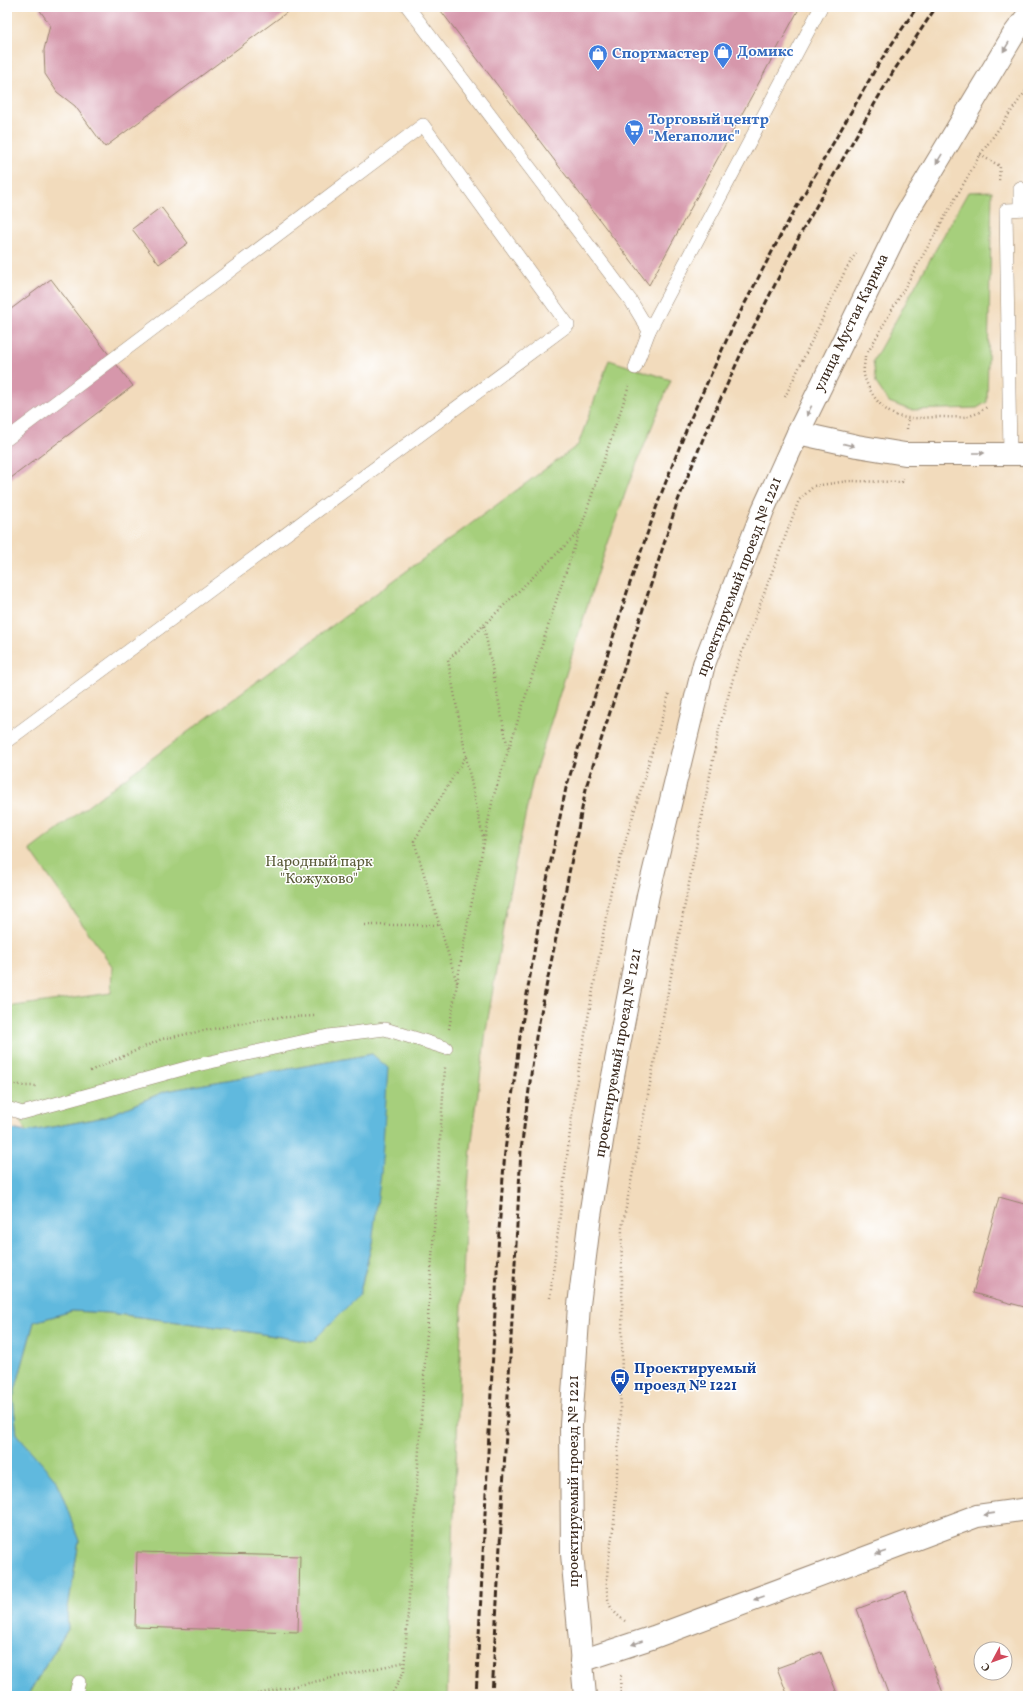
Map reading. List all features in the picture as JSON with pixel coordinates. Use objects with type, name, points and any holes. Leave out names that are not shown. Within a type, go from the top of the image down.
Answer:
[{"type":"street","name":"улица Мустая Карима","points":[[798,433],[903,219],[1014,34],[1028,15]]},
{"type":"street","points":[[798,433],[857,446],[905,454],[1019,454]]},
{"type":"street","name":"проектируемый проезд № 1221","points":[[585,1696],[572,1554],[571,1425],[579,1305],[590,1216],[609,1097],[648,895],[704,664],[763,510],[798,433]]},
{"type":"street","points":[[581,1661],[654,1637],[977,1516],[1028,1509]]},
{"type":"lane","points":[[408,7],[631,301],[649,331]]},
{"type":"lane","points":[[635,368],[649,331],[821,7]]},
{"type":"lane","points":[[7,439],[423,125],[568,325],[7,741]]},
{"type":"lane","points":[[1019,454],[1006,210],[1024,209],[1020,188]]},
{"type":"lane","points":[[7,1108],[22,1113],[196,1065],[328,1036],[385,1030],[446,1048]]},
{"type":"lane","points":[[75,1696],[79,1682]]},
{"type":"path","points":[[989,404],[978,414],[967,417],[908,418],[893,414],[880,404],[873,394],[864,374],[865,357],[980,155],[1028,88]]},
{"type":"path","points":[[980,155],[1000,166],[999,182]]},
{"type":"path","points":[[391,1696],[404,1671],[405,1662],[446,1048],[457,983],[493,798],[579,532],[635,368]]},
{"type":"path","points":[[630,1624],[618,1617],[609,1604],[607,1586],[615,1512],[620,1403],[622,1333],[620,1269],[622,1228],[719,729],[736,668],[799,500],[814,486],[848,481],[902,482],[908,418]]},
{"type":"path","points":[[484,843],[448,660],[579,532]]},
{"type":"path","points":[[484,626],[509,750]]},
{"type":"path","points":[[457,983],[414,841],[466,756]]},
{"type":"path","points":[[365,925],[439,925]]},
{"type":"path","points":[[249,1696],[405,1662]]},
{"type":"green space","points":[[992,191],[987,402],[977,408],[910,410],[889,402],[876,383],[873,361],[968,192]]},
{"type":"green space","name":"Народный парк \"Кожухово\"","points":[[609,360],[671,380],[628,485],[597,575],[533,779],[508,898],[486,1031],[471,1148],[465,1228],[447,1696],[27,1696],[68,1629],[67,1614],[79,1541],[17,1435],[13,1398],[34,1322],[72,1311],[109,1313],[224,1328],[312,1342],[359,1295],[372,1243],[372,1054],[166,1091],[105,1117],[26,1132],[7,1094],[7,1007],[111,993],[112,966],[30,850],[117,784],[578,445]]},
{"type":"water","points":[[372,1054],[388,1068],[381,1174],[372,1243],[359,1295],[312,1342],[224,1328],[109,1313],[72,1311],[34,1322],[13,1398],[17,1435],[57,1481],[79,1541],[67,1614],[68,1629],[27,1696],[7,1696],[7,1128],[26,1132],[105,1117],[166,1091]]},
{"type":"building","points":[[43,7],[294,7],[105,147],[75,106],[57,92],[45,74],[44,50],[50,25],[39,9]]},
{"type":"building","name":"Торговый центр \"Мегаполис\"","points":[[438,7],[800,7],[649,285]]},
{"type":"building","points":[[161,207],[188,243],[159,264],[132,229]]},
{"type":"building","points":[[51,279],[133,386],[7,481],[7,312]]},
{"type":"building","points":[[999,1197],[1028,1205],[1028,1308],[973,1293]]},
{"type":"building","points":[[137,1552],[300,1556],[298,1632],[135,1627]]},
{"type":"building","points":[[905,1591],[943,1693],[934,1696],[889,1696],[857,1609]]},
{"type":"building","points":[[821,1652],[838,1696],[788,1696],[777,1668]]},
{"type":"railway","points":[[476,1696],[499,1230],[505,1151],[520,1036],[542,904],[566,788],[629,586],[660,497],[690,420],[733,326],[784,229],[879,63],[917,7]]},
{"type":"railway","points":[[492,1696],[521,1150],[536,1037],[587,784],[677,503],[707,429],[749,336],[800,235],[893,72],[936,7]]},
{"type":"place","name":"Домикс","points":[[723,69]]},
{"type":"place","name":"Спортмастер","points":[[598,71]]},
{"type":"place","name":"Торговый центр \"Мегаполис\"","points":[[634,146]]},
{"type":"place","name":"Проектируемый проезд № 1221","points":[[620,1395]]}]
